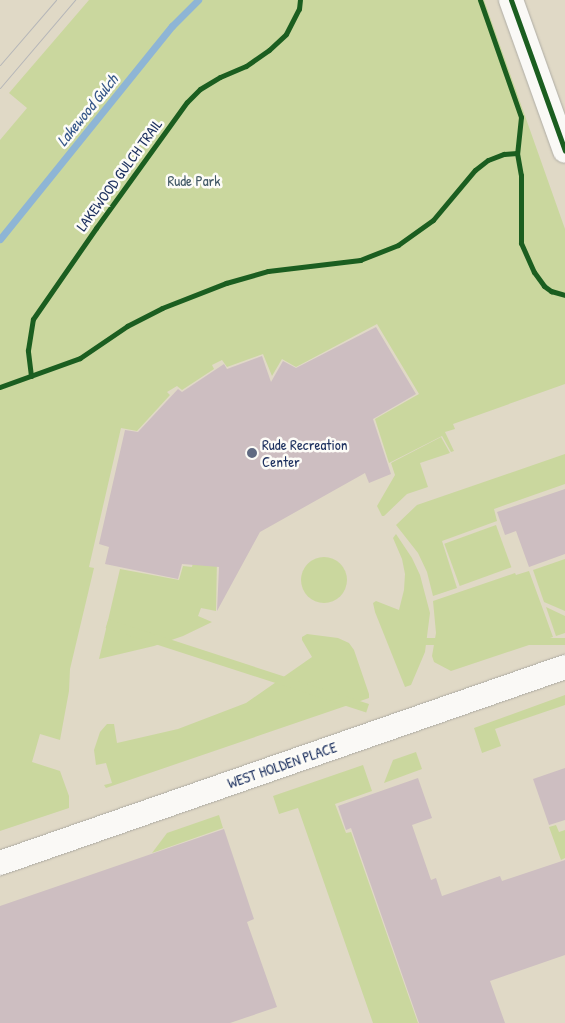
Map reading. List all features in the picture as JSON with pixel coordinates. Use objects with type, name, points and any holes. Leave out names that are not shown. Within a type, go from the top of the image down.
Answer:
[{"type":"street","points":[[511,0],[565,151]]},
{"type":"street","name":"WEST HOLDEN PLACE","points":[[0,863],[565,667]]},
{"type":"green space","name":"Rude Park","points":[[89,0],[484,0],[565,229],[565,384],[453,424],[455,429],[445,432],[454,451],[451,452],[442,436],[389,463],[375,419],[419,394],[377,324],[296,367],[282,359],[272,376],[263,354],[227,367],[222,360],[212,365],[214,369],[182,390],[177,386],[167,392],[170,395],[137,431],[121,428],[89,567],[94,568],[70,669],[69,691],[60,740],[40,734],[32,762],[60,771],[69,796],[69,808],[0,831],[0,140],[27,108],[9,93]]},
{"type":"green space","points":[[441,437],[450,453],[420,463],[428,487],[407,494],[382,516],[377,506],[395,475],[391,463]]},
{"type":"green space","points":[[565,454],[565,484],[494,509],[497,521],[442,541],[457,588],[433,596],[427,572],[418,553],[396,525],[417,505]]},
{"type":"green space","points":[[496,525],[511,567],[460,586],[444,544]]},
{"type":"green space","points":[[396,534],[412,558],[420,575],[430,613],[425,652],[411,685],[405,687],[373,603],[376,601],[399,610],[404,590],[405,574],[402,559],[393,538]]},
{"type":"green space","points":[[195,553],[217,558],[216,611],[201,608],[198,616],[212,622],[183,636],[154,646],[99,659],[120,569],[179,580],[183,566],[192,567]]},
{"type":"green space","points":[[324,557],[337,561],[343,567],[347,580],[343,593],[337,599],[324,603],[311,599],[305,593],[301,580],[305,567],[311,561]]},
{"type":"green space","points":[[565,559],[565,611],[544,602],[533,570]]},
{"type":"green space","points":[[529,571],[553,637],[451,671],[434,662],[432,656],[436,633],[433,601],[515,573],[516,575]]},
{"type":"green space","points":[[546,607],[565,616],[565,633],[556,636]]},
{"type":"green space","points":[[108,619],[369,704],[366,713],[106,628]]},
{"type":"green space","points":[[307,634],[338,638],[349,643],[354,650],[369,698],[106,788],[104,785],[112,783],[106,763],[96,765],[94,750],[100,732],[107,724],[114,724],[117,743],[178,729],[246,703],[312,657],[302,640],[302,637]]},
{"type":"green space","points":[[398,638],[565,638],[565,645],[398,645]]},
{"type":"green space","points":[[565,695],[565,705],[495,729],[501,746],[482,753],[474,728]]},
{"type":"green space","points":[[416,752],[422,769],[384,783],[393,760]]},
{"type":"green space","points":[[363,765],[372,791],[335,804],[346,833],[351,832],[418,1023],[373,1023],[298,808],[279,814],[273,796]]},
{"type":"green space","points":[[219,815],[223,828],[152,853],[167,833]]},
{"type":"green space","points":[[556,825],[559,832],[565,830],[565,858],[561,860],[549,827]]},
{"type":"building","name":"Rude Recreation Center","points":[[376,327],[416,394],[373,419],[391,474],[369,483],[365,473],[260,532],[217,611],[219,567],[182,564],[178,579],[105,564],[109,547],[99,544],[125,430],[138,432],[178,389],[182,392],[224,364],[227,369],[262,356],[271,382],[283,361],[296,368]]},
{"type":"building","points":[[565,489],[565,554],[529,567],[516,531],[505,535],[497,512]]},
{"type":"building","points":[[565,768],[565,820],[549,825],[533,779]]},
{"type":"building","points":[[418,778],[432,818],[412,825],[431,880],[436,878],[442,896],[500,876],[502,881],[565,860],[565,955],[490,981],[505,1023],[419,1023],[351,828],[346,830],[338,806]]},
{"type":"building","points":[[224,829],[254,919],[247,922],[277,1007],[230,1023],[0,1023],[0,906]]},
{"type":"waterway","name":"Lakewood Gulch","points":[[0,239],[172,26],[198,0]]},
{"type":"tram line","points":[[0,65],[56,0]]},
{"type":"tram line","points":[[0,88],[75,0]]},
{"type":"cycle path","name":"LAKEWOOD GULCH TRAIL","points":[[31,376],[28,350],[33,319],[96,228],[187,102],[200,89],[220,77],[246,66],[269,50],[286,34],[299,9],[300,0]]},
{"type":"cycle path","points":[[480,0],[521,117],[517,153],[521,175],[521,243],[534,272],[544,286],[551,291],[565,295]]},
{"type":"cycle path","points":[[511,0],[565,151]]},
{"type":"cycle path","points":[[0,387],[80,358],[127,326],[162,308],[226,283],[268,271],[360,260],[398,245],[433,220],[475,170],[488,160],[504,154],[517,153]]},
{"type":"place","name":"Rude Recreation Center","points":[[252,453]]}]
